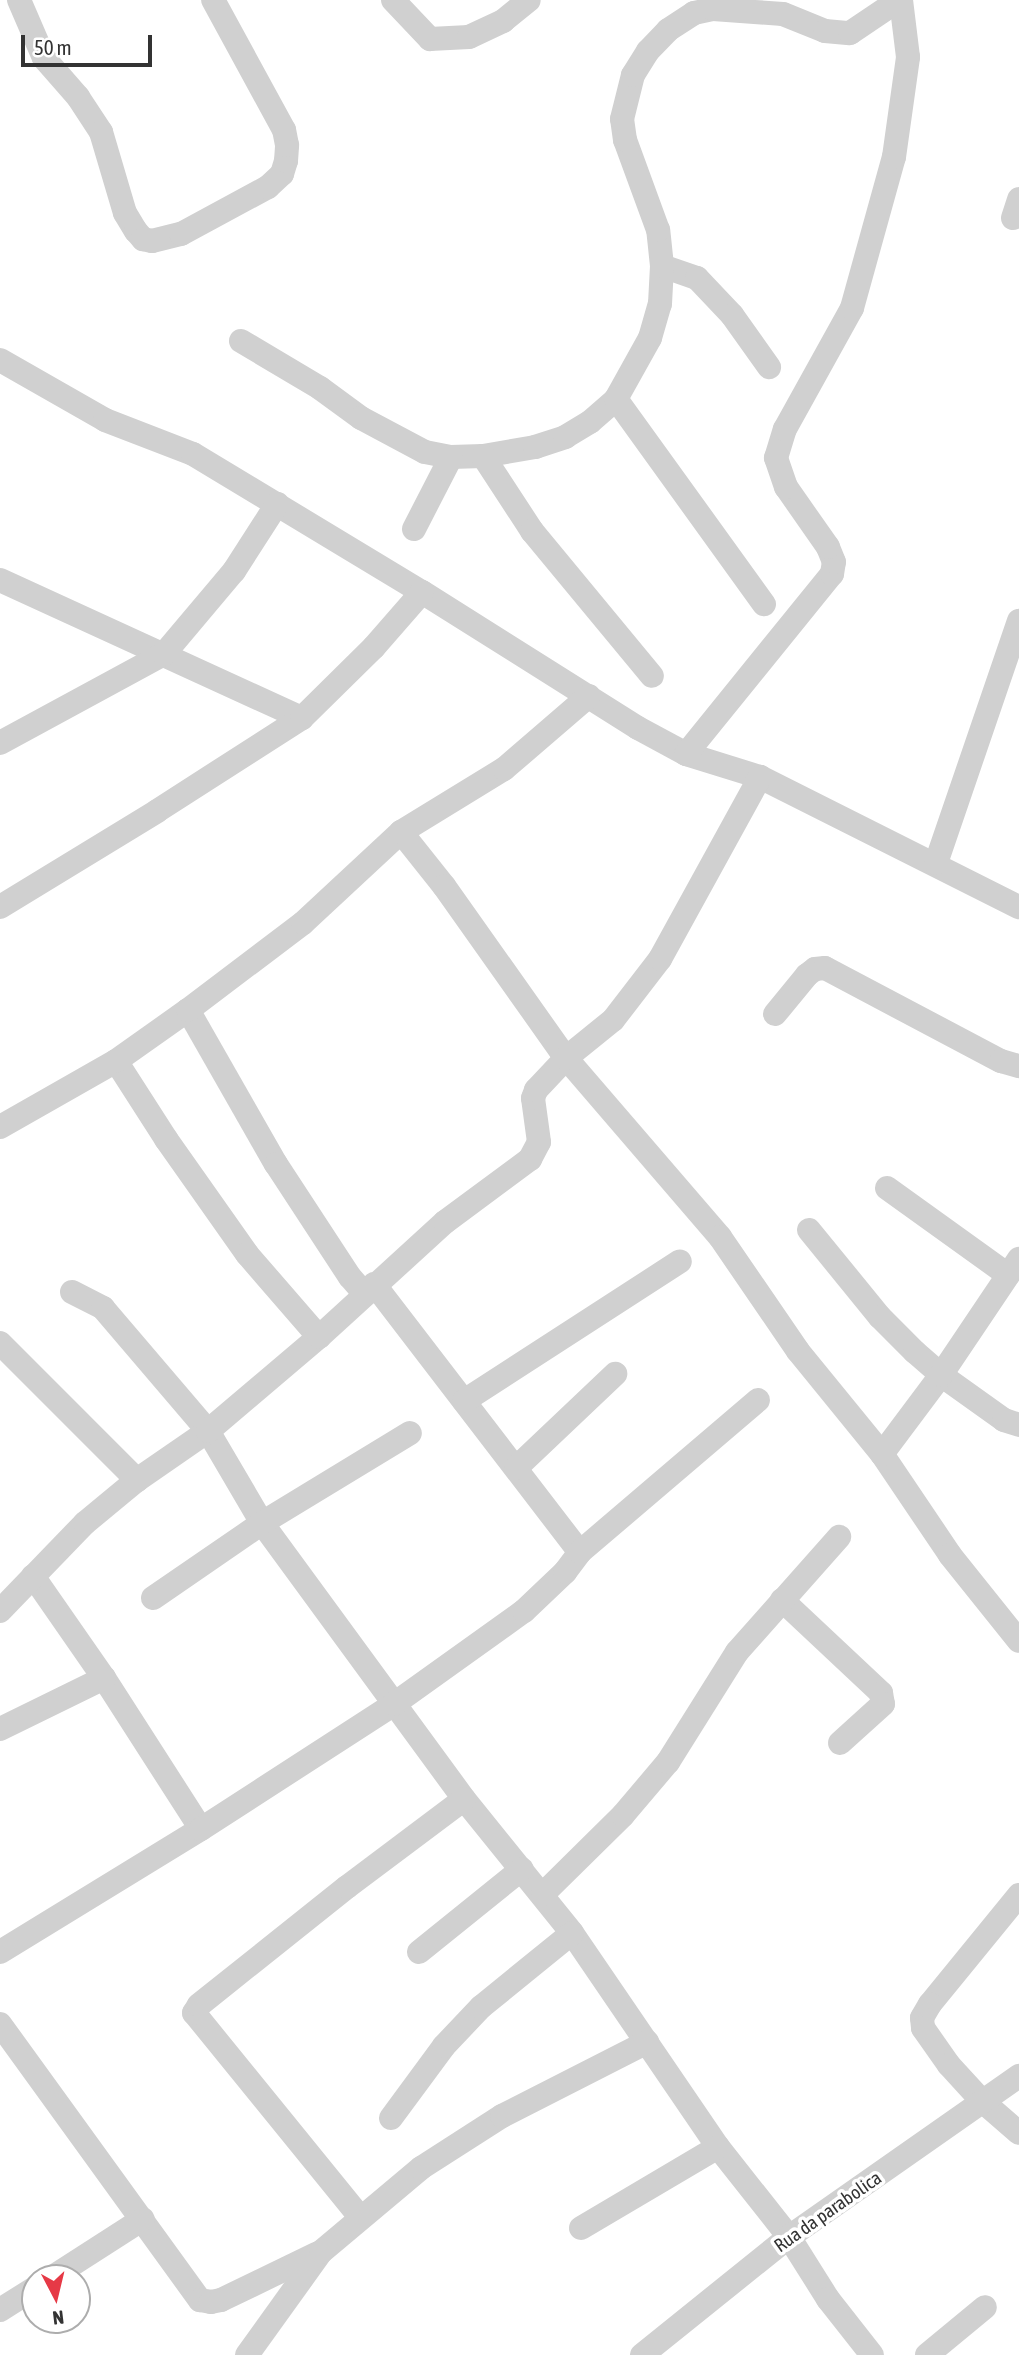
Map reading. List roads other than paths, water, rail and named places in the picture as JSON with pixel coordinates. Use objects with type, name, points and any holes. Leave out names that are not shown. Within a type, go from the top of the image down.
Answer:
[{"type":"street","points":[[19,0],[44,58],[78,97],[102,132],[125,212],[143,239],[152,241],[181,234],[258,193],[282,174],[286,161],[284,130],[213,0]]},
{"type":"street","points":[[393,0],[430,39],[469,37],[503,21],[529,0]]},
{"type":"street","points":[[241,341],[398,440],[425,452],[451,457],[483,456],[535,447],[565,437],[590,422],[616,399],[650,338],[660,304],[662,266],[658,230],[625,140],[622,119],[633,75],[648,51],[668,30],[694,13],[713,9],[783,14],[825,31],[850,33],[900,0],[908,57],[894,157],[852,308],[785,429],[776,458],[786,487],[828,547],[834,562],[832,574],[686,754]]},
{"type":"street","points":[[662,266],[697,278],[732,314],[769,367]]},
{"type":"street","points":[[0,360],[105,420],[193,454],[589,695],[638,728],[686,754],[760,777],[1019,907]]},
{"type":"street","points":[[616,399],[764,604]]},
{"type":"street","points":[[483,456],[533,531],[652,676]]},
{"type":"street","points":[[414,529],[451,457]]},
{"type":"street","points":[[0,743],[164,654],[234,571],[277,503]]},
{"type":"street","points":[[2,584],[164,654],[302,718]]},
{"type":"street","points":[[0,907],[158,811],[302,718],[374,647],[422,593]]},
{"type":"street","points":[[936,863],[1011,672],[1019,621]]},
{"type":"street","points":[[0,1127],[116,1060],[188,1010],[303,923],[401,832],[504,769],[589,695]]},
{"type":"street","points":[[0,1611],[85,1523],[137,1480],[208,1431],[445,1223],[530,1158],[539,1142],[533,1098],[566,1058],[613,1020],[660,959],[760,777]]},
{"type":"street","points":[[401,832],[444,886],[566,1058],[720,1237],[798,1351],[882,1454],[950,1555],[1019,1641]]},
{"type":"street","points":[[775,1014],[807,975],[816,968],[825,968],[1001,1061],[1019,1066]]},
{"type":"street","points":[[188,1010],[276,1164],[350,1277],[369,1289],[464,1401],[580,1552]]},
{"type":"street","points":[[116,1060],[166,1139],[247,1254],[318,1337]]},
{"type":"street","points":[[882,1454],[941,1375],[1014,1267],[887,1188]]},
{"type":"street","points":[[809,1230],[880,1317],[941,1375],[1004,1420],[1019,1425]]},
{"type":"street","points":[[464,1401],[680,1261]]},
{"type":"street","points":[[72,1292],[103,1308],[208,1431],[262,1522],[464,1799],[572,1933],[718,2147],[789,2236],[828,2299],[872,2355]]},
{"type":"street","points":[[1,1345],[137,1480]]},
{"type":"street","points":[[516,1468],[615,1374]]},
{"type":"street","points":[[0,1952],[201,1829],[394,1704],[524,1611],[565,1572],[580,1552],[758,1400]]},
{"type":"street","points":[[153,1598],[262,1522],[410,1433]]},
{"type":"street","points":[[543,1894],[623,1815],[668,1762],[737,1651],[839,1537]]},
{"type":"street","points":[[33,1576],[104,1678],[201,1829]]},
{"type":"street","points":[[782,1600],[881,1693],[883,1704],[840,1743]]},
{"type":"street","points":[[0,1729],[104,1678]]},
{"type":"street","points":[[360,2217],[194,2013],[199,2005],[346,1886],[464,1799]]},
{"type":"street","points":[[419,1952],[522,1869]]},
{"type":"street","points":[[1019,1895],[930,2004],[922,2018],[923,2028],[949,2066],[981,2100],[1019,2133]]},
{"type":"street","points":[[391,2118],[444,2046],[481,2007],[572,1933]]},
{"type":"street","points":[[0,2024],[144,2219],[200,2300],[211,2302],[321,2252]]},
{"type":"street","points":[[247,2355],[321,2252],[421,2168],[502,2116],[647,2042]]},
{"type":"street","name":"Rua da parabolica","points":[[642,2355],[789,2236],[911,2154],[981,2100],[1019,2076]]},
{"type":"street","points":[[580,2228],[718,2147]]},
{"type":"street","points":[[73,2264],[144,2219]]},
{"type":"street","points":[[0,2310],[21,2297]]},
{"type":"street","points":[[927,2355],[985,2307]]}]
